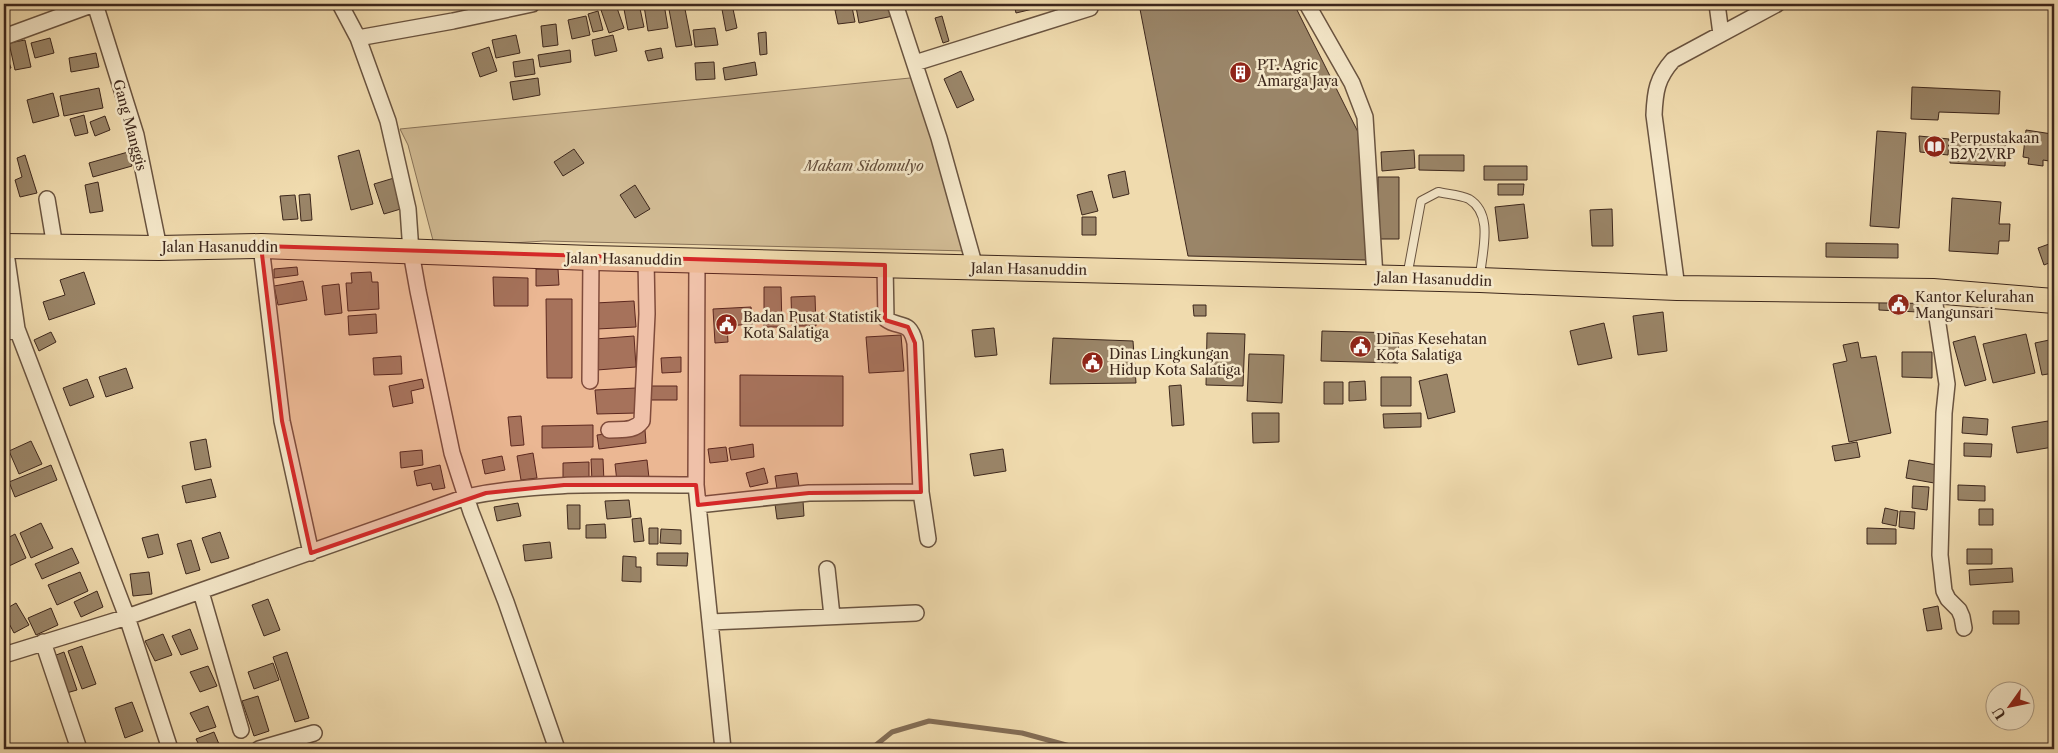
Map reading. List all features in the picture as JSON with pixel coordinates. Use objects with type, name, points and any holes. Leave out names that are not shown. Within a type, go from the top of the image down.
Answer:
[{"type":"main road","name":"Jalan Hasanuddin","points":[[4,246],[159,248],[261,246],[591,258],[1375,277],[1677,288],[1939,292],[2054,302]]},
{"type":"street","points":[[4,37],[94,4]]},
{"type":"street","name":"Gang Manggis","points":[[94,4],[136,135],[159,248]]},
{"type":"street","points":[[340,4],[358,38],[388,121],[408,209],[411,252],[418,291],[452,454],[557,749]]},
{"type":"street","points":[[358,38],[532,4]]},
{"type":"street","points":[[895,4],[939,138],[975,267]]},
{"type":"street","points":[[1307,4],[1352,83],[1365,117],[1375,277]]},
{"type":"street","points":[[1717,4],[1721,34]]},
{"type":"street","points":[[1677,288],[1654,115],[1655,96],[1662,73],[1673,60],[1777,4]]},
{"type":"street","points":[[915,63],[1090,8]]},
{"type":"street","points":[[47,199],[55,246]]},
{"type":"street","points":[[4,246],[10,331],[127,617],[170,749]]},
{"type":"street","points":[[261,246],[282,421],[311,553]]},
{"type":"street","points":[[590,381],[591,258]]},
{"type":"street","points":[[609,430],[635,428],[642,421],[647,314],[646,259]]},
{"type":"street","points":[[697,260],[696,485],[723,749]]},
{"type":"street","points":[[885,265],[886,319],[908,327],[914,336],[921,492],[928,539]]},
{"type":"street","points":[[1939,292],[1947,384],[1944,413],[1940,555],[1944,592],[1959,610],[1964,628]]},
{"type":"street","points":[[4,654],[127,617],[201,592],[466,497],[511,489],[564,485],[696,485]]},
{"type":"street","points":[[698,505],[809,493],[921,492]]},
{"type":"street","points":[[827,568],[832,616]]},
{"type":"street","points":[[201,592],[241,730]]},
{"type":"street","points":[[710,622],[916,612]]},
{"type":"street","points":[[43,642],[79,749]]},
{"type":"street","points":[[259,749],[314,733]]},
{"type":"lane","points":[[1407,278],[1422,201],[1438,192],[1468,199],[1480,211],[1485,229],[1480,280]]},
{"type":"highlighted area","points":[[261,246],[885,265],[885,320],[908,327],[915,343],[921,492],[809,493],[698,505],[696,485],[564,485],[486,493],[311,553],[282,421]]},
{"type":"green space","name":"Makam Sidomulyo","points":[[920,77],[969,251],[544,241],[435,248],[408,145],[400,129]]},
{"type":"building","points":[[623,4],[639,4],[644,27],[628,30]]},
{"type":"building","points":[[664,4],[668,28],[648,31],[644,6]]},
{"type":"building","points":[[668,4],[684,4],[692,45],[676,47]]},
{"type":"building","points":[[721,4],[732,4],[737,28],[726,31]]},
{"type":"building","points":[[872,4],[891,4],[893,16],[859,23],[856,7]]},
{"type":"building","points":[[1014,4],[1036,4],[1037,8],[1016,13]]},
{"type":"building","name":"PT. Agric Amarga Jaya","points":[[1139,4],[1294,4],[1363,142],[1366,260],[1188,256]]},
{"type":"building","points":[[616,5],[624,28],[609,33],[601,10]]},
{"type":"building","points":[[852,7],[855,22],[838,24],[835,10]]},
{"type":"building","points":[[598,11],[603,30],[593,32],[588,14]]},
{"type":"building","points":[[586,16],[590,35],[572,39],[568,20]]},
{"type":"building","points":[[942,16],[949,41],[943,43],[935,18]]},
{"type":"building","points":[[556,24],[558,45],[543,47],[541,26]]},
{"type":"building","points":[[715,28],[718,45],[695,47],[693,30]]},
{"type":"building","points":[[766,32],[767,54],[760,55],[758,33]]},
{"type":"building","points":[[516,35],[520,53],[496,58],[492,40]]},
{"type":"building","points":[[613,35],[617,51],[595,56],[592,40]]},
{"type":"building","points":[[50,38],[54,53],[35,58],[31,43]]},
{"type":"building","points":[[25,40],[31,67],[15,70],[9,43]]},
{"type":"building","points":[[489,47],[497,71],[480,77],[472,53]]},
{"type":"building","points":[[661,48],[663,58],[648,61],[645,51]]},
{"type":"building","points":[[4,49],[11,68],[4,70]]},
{"type":"building","points":[[570,50],[571,62],[540,67],[538,55]]},
{"type":"building","points":[[96,53],[99,67],[71,72],[69,58]]},
{"type":"building","points":[[533,59],[535,74],[515,77],[513,62]]},
{"type":"building","points":[[714,62],[715,79],[696,80],[695,63]]},
{"type":"building","points":[[755,62],[757,75],[725,80],[723,68]]},
{"type":"building","points":[[961,71],[974,100],[957,108],[944,79]]},
{"type":"building","points":[[538,78],[540,95],[513,100],[510,82]]},
{"type":"building","points":[[1912,87],[2000,91],[1999,114],[1939,112],[1938,120],[1911,119]]},
{"type":"building","points":[[99,88],[103,108],[64,116],[60,96]]},
{"type":"building","points":[[53,93],[59,116],[33,123],[27,100]]},
{"type":"building","points":[[84,115],[88,133],[75,136],[70,119]]},
{"type":"building","points":[[105,116],[110,130],[95,136],[90,122]]},
{"type":"building","points":[[2026,130],[2052,134],[2049,161],[2043,160],[2043,166],[2028,164],[2029,158],[2023,157]]},
{"type":"building","points":[[1877,131],[1906,133],[1899,228],[1870,226]]},
{"type":"building","points":[[1951,135],[2006,138],[2005,166],[1950,163]]},
{"type":"building","name":"Perpustakaan B2V2VRP","points":[[1919,136],[1949,139],[1948,155],[1920,152]]},
{"type":"building","points":[[574,149],[584,163],[563,176],[554,162]]},
{"type":"building","points":[[359,150],[373,204],[351,210],[338,156]]},
{"type":"building","points":[[1414,150],[1415,168],[1382,171],[1381,152]]},
{"type":"building","points":[[128,152],[132,166],[93,177],[89,163]]},
{"type":"building","points":[[25,155],[37,193],[20,197],[15,180],[22,177],[17,158]]},
{"type":"building","points":[[1419,155],[1464,155],[1464,171],[1419,170]]},
{"type":"building","points":[[1484,166],[1527,166],[1527,180],[1484,180]]},
{"type":"building","points":[[1125,171],[1129,194],[1113,198],[1108,175]]},
{"type":"building","points":[[1378,177],[1399,177],[1399,239],[1378,239]]},
{"type":"building","points":[[394,178],[404,208],[384,214],[374,184]]},
{"type":"building","points":[[98,182],[103,211],[90,213],[85,185]]},
{"type":"building","points":[[1498,184],[1524,184],[1523,195],[1498,195]]},
{"type":"building","points":[[635,185],[650,209],[635,218],[620,195]]},
{"type":"building","points":[[1092,191],[1098,211],[1082,215],[1077,195]]},
{"type":"building","points":[[310,194],[312,220],[301,221],[299,195]]},
{"type":"building","points":[[295,195],[298,219],[283,220],[280,196]]},
{"type":"building","points":[[1952,198],[2001,202],[1999,224],[2010,224],[2009,241],[1999,241],[1998,254],[1949,251]]},
{"type":"building","points":[[1524,204],[1528,238],[1499,241],[1495,207]]},
{"type":"building","points":[[1612,209],[1613,246],[1592,246],[1590,210]]},
{"type":"building","points":[[1082,217],[1096,217],[1096,235],[1082,235]]},
{"type":"building","points":[[1826,243],[1898,244],[1898,258],[1826,257]]},
{"type":"building","points":[[2049,244],[2054,261],[2044,265],[2038,248]]},
{"type":"building","points":[[297,267],[298,275],[274,278],[274,269]]},
{"type":"building","points":[[536,269],[558,269],[559,285],[536,286]]},
{"type":"building","points":[[84,272],[95,304],[49,320],[43,302],[65,295],[60,280]]},
{"type":"building","points":[[371,272],[372,282],[378,282],[379,309],[348,311],[346,283],[352,283],[351,273]]},
{"type":"building","points":[[493,277],[528,278],[528,306],[494,306]]},
{"type":"building","points":[[303,281],[307,300],[278,305],[274,286]]},
{"type":"building","points":[[339,284],[342,313],[325,315],[322,286]]},
{"type":"building","points":[[764,287],[781,287],[782,327],[764,327]]},
{"type":"building","points":[[815,296],[816,326],[792,326],[791,297]]},
{"type":"building","name":"Kantor Kelurahan Mangunsari","points":[[1879,298],[1918,300],[1918,312],[1879,310]]},
{"type":"building","points":[[546,299],[572,299],[572,378],[547,378]]},
{"type":"building","points":[[634,301],[636,327],[597,329],[595,303]]},
{"type":"building","points":[[1193,305],[1206,305],[1206,316],[1194,316]]},
{"type":"building","name":"Badan Pusat Statistik Kota Salatiga","points":[[751,307],[753,324],[727,326],[728,342],[715,343],[713,309]]},
{"type":"building","points":[[1663,312],[1667,351],[1638,355],[1633,316]]},
{"type":"building","points":[[376,314],[377,333],[349,335],[348,316]]},
{"type":"building","points":[[1604,323],[1612,358],[1578,365],[1570,331]]},
{"type":"building","points":[[994,328],[997,355],[975,357],[972,330]]},
{"type":"building","name":"Dinas Kesehatan Kota Salatiga","points":[[1322,331],[1399,333],[1398,363],[1321,361]]},
{"type":"building","points":[[51,332],[56,342],[39,351],[34,340]]},
{"type":"building","points":[[1207,333],[1245,334],[1243,386],[1206,385]]},
{"type":"building","points":[[2026,334],[2035,373],[1993,383],[1983,344]]},
{"type":"building","points":[[901,335],[904,371],[869,373],[866,337]]},
{"type":"building","points":[[634,336],[636,367],[597,370],[595,339]]},
{"type":"building","points":[[1975,336],[1986,380],[1965,386],[1953,342]]},
{"type":"building","name":"Dinas Lingkungan Hidup Kota Salatiga","points":[[1053,338],[1133,341],[1136,383],[1050,384]]},
{"type":"building","points":[[2054,339],[2054,373],[2042,375],[2035,343]]},
{"type":"building","points":[[1858,342],[1861,358],[1876,356],[1891,433],[1849,442],[1833,364],[1847,361],[1843,345]]},
{"type":"building","points":[[1902,352],[1932,352],[1932,378],[1902,377]]},
{"type":"building","points":[[1249,354],[1284,355],[1282,403],[1247,401]]},
{"type":"building","points":[[401,356],[402,374],[374,375],[373,358]]},
{"type":"building","points":[[681,357],[681,372],[662,373],[661,358]]},
{"type":"building","points":[[126,368],[133,388],[106,397],[99,377]]},
{"type":"building","points":[[1447,374],[1455,412],[1428,419],[1419,381]]},
{"type":"building","points":[[740,375],[843,376],[843,426],[740,426]]},
{"type":"building","points":[[1381,377],[1411,377],[1411,406],[1381,406]]},
{"type":"building","points":[[87,379],[94,397],[70,406],[63,388]]},
{"type":"building","points":[[422,379],[424,388],[411,391],[413,403],[393,407],[389,386]]},
{"type":"building","points":[[1365,381],[1366,400],[1349,401],[1349,382]]},
{"type":"building","points":[[1324,382],[1343,382],[1343,404],[1324,404]]},
{"type":"building","points":[[1181,385],[1184,425],[1172,426],[1169,386]]},
{"type":"building","points":[[649,386],[677,386],[677,400],[649,400]]},
{"type":"building","points":[[636,388],[637,413],[597,414],[595,390]]},
{"type":"building","points":[[1252,413],[1279,413],[1279,442],[1253,443]]},
{"type":"building","points":[[1421,413],[1421,427],[1384,428],[1383,414]]},
{"type":"building","points":[[521,416],[524,445],[511,446],[508,417]]},
{"type":"building","points":[[1963,417],[1988,419],[1987,435],[1962,433]]},
{"type":"building","points":[[2048,421],[2053,447],[2017,453],[2012,427]]},
{"type":"building","points":[[593,425],[593,447],[542,448],[542,426]]},
{"type":"building","points":[[645,430],[646,443],[599,449],[597,435]]},
{"type":"building","points":[[206,439],[211,467],[195,470],[190,442]]},
{"type":"building","points":[[31,441],[42,464],[19,474],[9,451]]},
{"type":"building","points":[[1857,442],[1860,457],[1835,461],[1832,446]]},
{"type":"building","points":[[1964,443],[1992,444],[1991,457],[1964,456]]},
{"type":"building","points":[[753,444],[754,457],[731,460],[729,448]]},
{"type":"building","points":[[726,447],[728,461],[710,463],[708,449]]},
{"type":"building","points":[[1003,449],[1006,471],[974,476],[970,454]]},
{"type":"building","points":[[422,450],[423,465],[401,468],[400,452]]},
{"type":"building","points":[[533,453],[537,478],[521,480],[517,456]]},
{"type":"building","points":[[502,456],[505,470],[485,474],[482,460]]},
{"type":"building","points":[[591,459],[603,459],[604,482],[592,482]]},
{"type":"building","points":[[647,460],[649,478],[617,482],[615,464]]},
{"type":"building","points":[[1909,460],[1937,465],[1934,483],[1906,478]]},
{"type":"building","points":[[589,462],[589,481],[563,482],[563,463]]},
{"type":"building","points":[[51,465],[57,480],[15,497],[9,482]]},
{"type":"building","points":[[440,465],[445,488],[433,490],[431,483],[417,486],[414,471]]},
{"type":"building","points":[[764,468],[768,483],[750,487],[746,473]]},
{"type":"building","points":[[797,473],[799,486],[777,489],[775,476]]},
{"type":"building","points":[[211,479],[216,497],[186,503],[182,486]]},
{"type":"building","points":[[1958,485],[1985,486],[1985,501],[1958,500]]},
{"type":"building","points":[[1913,486],[1929,487],[1927,510],[1912,508]]},
{"type":"building","points":[[629,500],[631,517],[607,519],[605,501]]},
{"type":"building","points":[[803,501],[804,516],[777,519],[775,504]]},
{"type":"building","points":[[518,503],[521,516],[497,521],[494,507]]},
{"type":"building","points":[[567,505],[580,505],[580,529],[568,529]]},
{"type":"building","points":[[1885,508],[1898,511],[1896,526],[1882,523]]},
{"type":"building","points":[[1979,509],[1993,509],[1993,525],[1979,525]]},
{"type":"building","points":[[1900,511],[1915,512],[1914,529],[1899,527]]},
{"type":"building","points":[[641,518],[644,541],[634,542],[632,519]]},
{"type":"building","points":[[41,523],[53,548],[31,558],[20,533]]},
{"type":"building","points":[[605,524],[606,538],[586,538],[586,525]]},
{"type":"building","points":[[649,528],[658,528],[658,544],[649,544]]},
{"type":"building","points":[[1867,528],[1896,529],[1896,544],[1867,544]]},
{"type":"building","points":[[661,529],[681,530],[681,544],[660,543]]},
{"type":"building","points":[[220,532],[229,558],[211,563],[202,538]]},
{"type":"building","points":[[15,534],[26,558],[9,566],[4,555],[4,540]]},
{"type":"building","points":[[158,534],[163,554],[148,558],[142,538]]},
{"type":"building","points":[[191,540],[200,570],[186,574],[177,544]]},
{"type":"building","points":[[550,542],[552,558],[525,561],[523,545]]},
{"type":"building","points":[[72,548],[79,563],[42,579],[35,564]]},
{"type":"building","points":[[1967,549],[1992,549],[1992,564],[1967,564]]},
{"type":"building","points":[[657,553],[688,553],[687,566],[657,565]]},
{"type":"building","points":[[623,556],[636,557],[636,567],[641,567],[641,582],[622,581]]},
{"type":"building","points":[[2012,568],[2013,582],[1970,585],[1969,570]]},
{"type":"building","points":[[80,572],[88,591],[57,605],[48,585]]},
{"type":"building","points":[[149,572],[152,594],[133,596],[130,574]]},
{"type":"building","points":[[97,591],[103,607],[81,617],[74,602]]},
{"type":"building","points":[[268,599],[280,630],[264,636],[252,605]]},
{"type":"building","points":[[16,603],[29,625],[14,633],[4,614],[4,610]]},
{"type":"building","points":[[1938,606],[1942,629],[1927,631],[1923,609]]},
{"type":"building","points":[[51,608],[58,625],[36,635],[28,618]]},
{"type":"building","points":[[1993,611],[2019,611],[2019,624],[1993,624]]},
{"type":"building","points":[[190,629],[198,649],[181,655],[172,636]]},
{"type":"building","points":[[163,634],[172,655],[155,661],[145,641]]},
{"type":"building","points":[[82,646],[96,684],[82,689],[68,651]]},
{"type":"building","points":[[64,652],[77,690],[63,694],[51,657]]},
{"type":"building","points":[[287,652],[309,718],[295,722],[273,657]]},
{"type":"building","points":[[273,663],[279,680],[254,689],[248,672]]},
{"type":"building","points":[[208,666],[217,686],[200,692],[190,672]]},
{"type":"building","points":[[258,696],[269,731],[254,736],[242,701]]},
{"type":"building","points":[[132,702],[143,731],[125,738],[115,708]]},
{"type":"building","points":[[208,706],[216,727],[200,732],[190,713]]},
{"type":"building","points":[[214,732],[221,749],[201,749],[196,739]]},
{"type":"waterway","points":[[871,749],[892,732],[929,721],[1022,733],[1081,749]]},
{"type":"place","name":"PT. Agric Amarga Jaya","points":[[1241,73]]},
{"type":"place","name":"Perpustakaan B2V2VRP","points":[[1934,146]]},
{"type":"place","name":"Kantor Kelurahan Mangunsari","points":[[1899,305]]},
{"type":"place","name":"Badan Pusat Statistik Kota Salatiga","points":[[727,325]]},
{"type":"place","name":"Dinas Kesehatan Kota Salatiga","points":[[1360,347]]},
{"type":"place","name":"Dinas Lingkungan Hidup Kota Salatiga","points":[[1093,362]]}]
